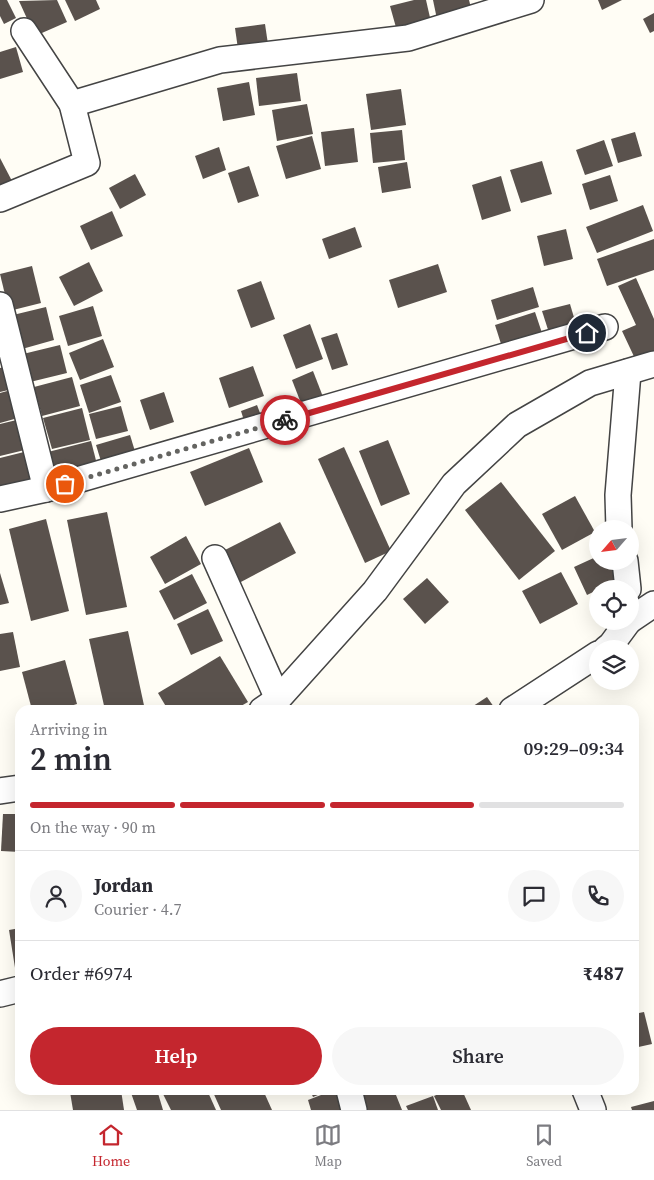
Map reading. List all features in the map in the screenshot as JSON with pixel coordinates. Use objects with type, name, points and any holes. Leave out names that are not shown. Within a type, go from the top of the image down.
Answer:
[{"type":"street","points":[[72,104],[220,60],[408,38],[531,0]]},
{"type":"street","points":[[0,199],[88,163],[72,104],[24,31]]},
{"type":"street","points":[[0,305],[46,489]]},
{"type":"street","points":[[0,499],[46,489],[605,328]]},
{"type":"street","points":[[215,558],[270,704],[375,591],[454,484],[510,431],[517,425],[590,383],[654,364]]},
{"type":"street","points":[[619,520],[618,495],[628,372]]},
{"type":"street","points":[[639,614],[654,604]]},
{"type":"street","points":[[520,705],[589,660]]},
{"type":"street","points":[[0,791],[15,789]]},
{"type":"street","points":[[0,994],[15,990]]},
{"type":"street","points":[[351,1095],[354,1110]]},
{"type":"street","points":[[587,1095],[593,1110]]},
{"type":"building","points":[[0,0],[7,0],[16,18],[4,24],[0,16]]},
{"type":"building","points":[[57,0],[67,22],[35,36],[19,1]]},
{"type":"building","points":[[65,0],[96,0],[100,9],[75,21]]},
{"type":"building","points":[[414,0],[426,0],[431,22],[397,31],[390,6]]},
{"type":"building","points":[[433,0],[469,0],[473,16],[438,24]]},
{"type":"building","points":[[598,0],[622,0],[602,10]]},
{"type":"building","points":[[654,13],[654,31],[650,33],[643,19]]},
{"type":"building","points":[[265,24],[269,51],[239,56],[235,28]]},
{"type":"building","points":[[16,47],[23,72],[0,79],[0,52]]},
{"type":"building","points":[[297,73],[301,101],[259,106],[256,78]]},
{"type":"building","points":[[249,82],[255,115],[223,121],[217,88]]},
{"type":"building","points":[[401,89],[406,125],[371,130],[366,94]]},
{"type":"building","points":[[307,104],[313,134],[277,141],[272,110]]},
{"type":"building","points":[[354,128],[358,162],[325,166],[321,132]]},
{"type":"building","points":[[402,130],[405,160],[373,163],[370,133]]},
{"type":"building","points":[[635,132],[642,156],[618,163],[611,139]]},
{"type":"building","points":[[312,136],[321,169],[286,179],[276,146]]},
{"type":"building","points":[[604,140],[613,166],[585,175],[576,150]]},
{"type":"building","points":[[219,147],[226,170],[203,179],[195,156]]},
{"type":"building","points":[[0,158],[12,181],[0,187]]},
{"type":"building","points":[[542,161],[552,194],[521,203],[510,170]]},
{"type":"building","points":[[407,162],[411,188],[382,193],[378,167]]},
{"type":"building","points":[[249,166],[259,196],[238,203],[228,173]]},
{"type":"building","points":[[135,174],[146,195],[120,209],[109,188]]},
{"type":"building","points":[[610,175],[618,201],[590,210],[582,184]]},
{"type":"building","points":[[501,176],[511,211],[482,220],[472,185]]},
{"type":"building","points":[[643,205],[653,231],[597,253],[586,227]]},
{"type":"building","points":[[112,211],[123,236],[91,250],[80,226]]},
{"type":"building","points":[[355,227],[362,247],[329,259],[322,239]]},
{"type":"building","points":[[566,229],[573,259],[544,266],[537,236]]},
{"type":"building","points":[[654,239],[654,270],[607,286],[597,259]]},
{"type":"building","points":[[89,262],[103,291],[74,306],[59,277]]},
{"type":"building","points":[[438,264],[447,292],[398,308],[389,280]]},
{"type":"building","points":[[32,266],[41,303],[9,311],[0,274]]},
{"type":"building","points":[[636,278],[654,319],[654,358],[638,365],[622,331],[636,325],[618,286]]},
{"type":"building","points":[[261,281],[275,319],[251,328],[237,290]]},
{"type":"building","points":[[533,287],[539,307],[497,320],[491,300]]},
{"type":"building","points":[[570,304],[578,331],[551,339],[542,311]]},
{"type":"building","points":[[93,306],[102,336],[68,346],[59,316]]},
{"type":"building","points":[[46,307],[54,340],[22,349],[13,315]]},
{"type":"building","points":[[535,312],[542,333],[502,347],[495,325]]},
{"type":"building","points":[[310,324],[323,359],[296,369],[283,335]]},
{"type":"building","points":[[337,333],[348,365],[332,370],[321,338]]},
{"type":"building","points":[[103,339],[114,367],[80,380],[69,353]]},
{"type":"building","points":[[60,345],[67,373],[30,382],[23,354]]},
{"type":"building","points":[[11,365],[17,388],[0,392],[0,368]]},
{"type":"building","points":[[253,366],[264,396],[229,408],[219,378]]},
{"type":"building","points":[[313,371],[325,402],[304,411],[292,380]]},
{"type":"building","points":[[111,375],[121,402],[89,413],[80,385]]},
{"type":"building","points":[[72,377],[80,406],[42,416],[34,387]]},
{"type":"building","points":[[18,388],[25,416],[0,423],[0,393]]},
{"type":"building","points":[[164,392],[174,422],[150,430],[140,400]]},
{"type":"building","points":[[257,405],[263,421],[246,427],[241,411]]},
{"type":"building","points":[[121,406],[128,431],[96,439],[89,414]]},
{"type":"building","points":[[82,408],[90,440],[52,449],[43,418]]},
{"type":"building","points":[[25,418],[33,448],[0,456],[0,424]]},
{"type":"building","points":[[130,435],[138,461],[104,471],[96,445]]},
{"type":"building","points":[[388,440],[410,494],[381,506],[359,451]]},
{"type":"building","points":[[91,441],[99,472],[56,483],[48,452]]},
{"type":"building","points":[[344,447],[391,551],[365,563],[318,459]]},
{"type":"building","points":[[249,448],[263,482],[205,506],[190,472]]},
{"type":"building","points":[[32,450],[42,486],[0,497],[0,458]]},
{"type":"building","points":[[501,482],[555,551],[519,580],[465,510]]},
{"type":"building","points":[[575,496],[589,521],[589,535],[562,550],[542,514]]},
{"type":"building","points":[[107,512],[127,607],[86,615],[67,520]]},
{"type":"building","points":[[46,519],[69,611],[31,621],[9,529]]},
{"type":"building","points":[[280,522],[296,553],[239,583],[223,551]]},
{"type":"building","points":[[186,536],[201,564],[165,584],[150,557]]},
{"type":"building","points":[[589,560],[589,570],[618,570],[622,578],[618,580],[589,580],[589,594],[587,595],[574,567]]},
{"type":"building","points":[[561,572],[578,604],[540,624],[522,591]]},
{"type":"building","points":[[0,573],[9,603],[0,605]]},
{"type":"building","points":[[192,574],[207,603],[174,620],[159,591]]},
{"type":"building","points":[[427,578],[449,602],[425,624],[403,599]]},
{"type":"building","points":[[208,609],[223,641],[191,655],[177,624]]},
{"type":"building","points":[[128,631],[144,705],[104,705],[89,639]]},
{"type":"building","points":[[13,632],[20,667],[0,671],[0,634]]},
{"type":"building","points":[[220,656],[248,702],[243,705],[165,705],[158,693]]},
{"type":"building","points":[[65,660],[77,704],[31,705],[22,672]]},
{"type":"building","points":[[487,697],[493,705],[475,705]]},
{"type":"building","points":[[3,814],[15,814],[15,852],[1,851]]},
{"type":"building","points":[[15,929],[15,968],[9,930]]},
{"type":"building","points":[[644,1012],[652,1044],[639,1047],[639,1013]]},
{"type":"building","points":[[70,1095],[122,1095],[124,1110],[73,1110]]},
{"type":"building","points":[[132,1095],[158,1095],[163,1110],[137,1110]]},
{"type":"building","points":[[164,1095],[209,1095],[216,1110],[171,1110]]},
{"type":"building","points":[[214,1095],[265,1095],[272,1110],[221,1110]]},
{"type":"building","points":[[321,1095],[343,1095],[348,1110],[311,1110],[308,1100]]},
{"type":"building","points":[[360,1095],[396,1095],[402,1110],[366,1110]]},
{"type":"building","points":[[464,1095],[471,1110],[441,1110],[434,1096]]},
{"type":"building","points":[[433,1096],[438,1110],[408,1110],[406,1106]]},
{"type":"building","points":[[654,1101],[654,1110],[632,1110],[631,1107]]},
{"type":"way so far","points":[[65,484],[285,420]]},
{"type":"route","points":[[285,420],[587,333]]}]
